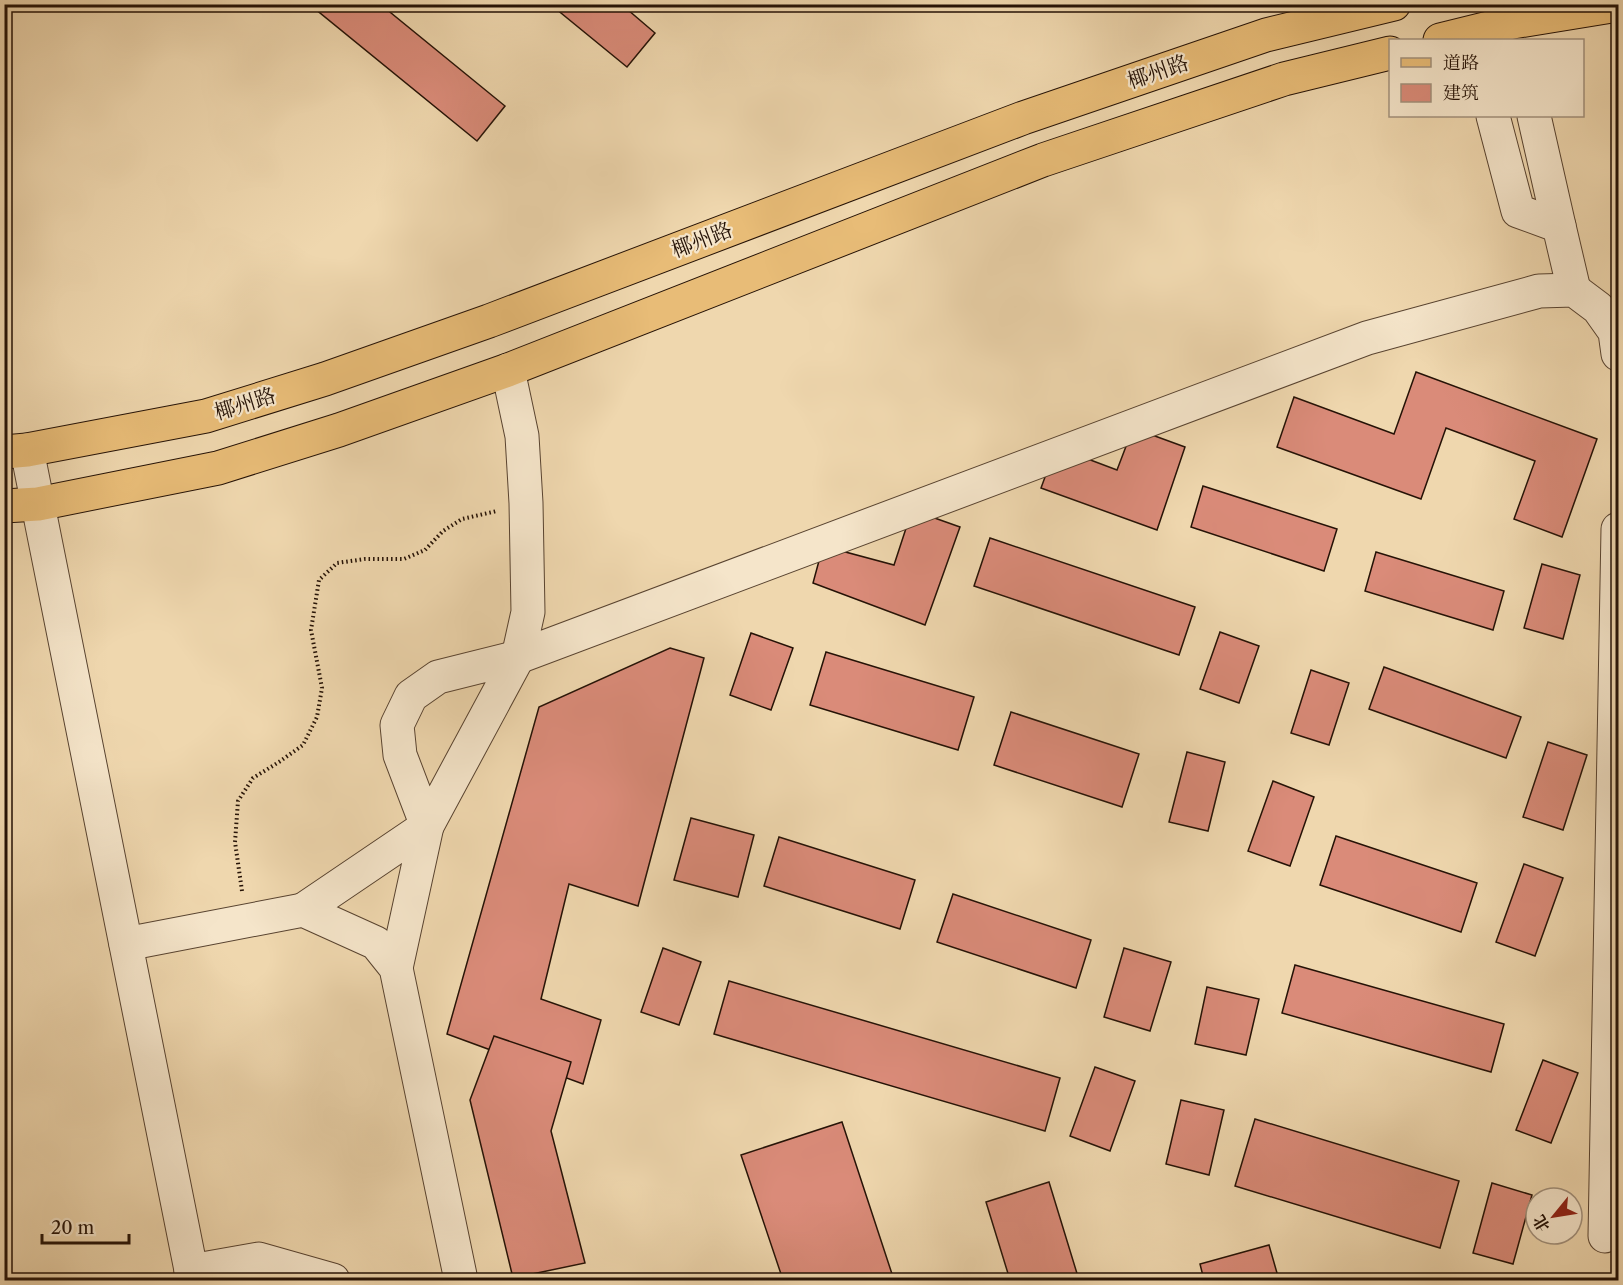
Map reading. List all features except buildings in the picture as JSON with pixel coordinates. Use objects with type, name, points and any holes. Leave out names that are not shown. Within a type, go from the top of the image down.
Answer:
[{"type":"main road","name":"椰州路","points":[[16,451],[206,416],[325,379],[489,321],[1023,118],[1266,35],[1394,4]]},
{"type":"main road","points":[[1461,38],[1515,31],[1618,5]]},
{"type":"main road","points":[[4,506],[38,504],[218,468],[339,430],[508,370],[1043,160],[1284,79],[1389,53]]},
{"type":"street","points":[[1492,117],[1518,211],[1559,226]]},
{"type":"street","points":[[1534,117],[1574,290]]},
{"type":"street","points":[[427,826],[400,755],[397,725],[411,696],[438,677],[518,657],[1367,338],[1539,291],[1574,290],[1598,308],[1615,332],[1618,354]]},
{"type":"street","points":[[461,1281],[396,968],[427,826],[518,657],[528,612],[522,436],[508,370]]},
{"type":"street","points":[[16,451],[38,504],[192,1276],[259,1259],[333,1281]]},
{"type":"street","points":[[1605,1236],[1618,529]]},
{"type":"street","points":[[126,944],[303,910],[427,826]]},
{"type":"street","points":[[303,910],[376,943],[396,968]]},
{"type":"path","points":[[247,921],[235,842],[238,801],[253,778],[303,745],[317,717],[322,688],[311,630],[319,580],[337,563],[365,559],[404,559],[425,550],[443,531],[462,519],[526,503]]}]
